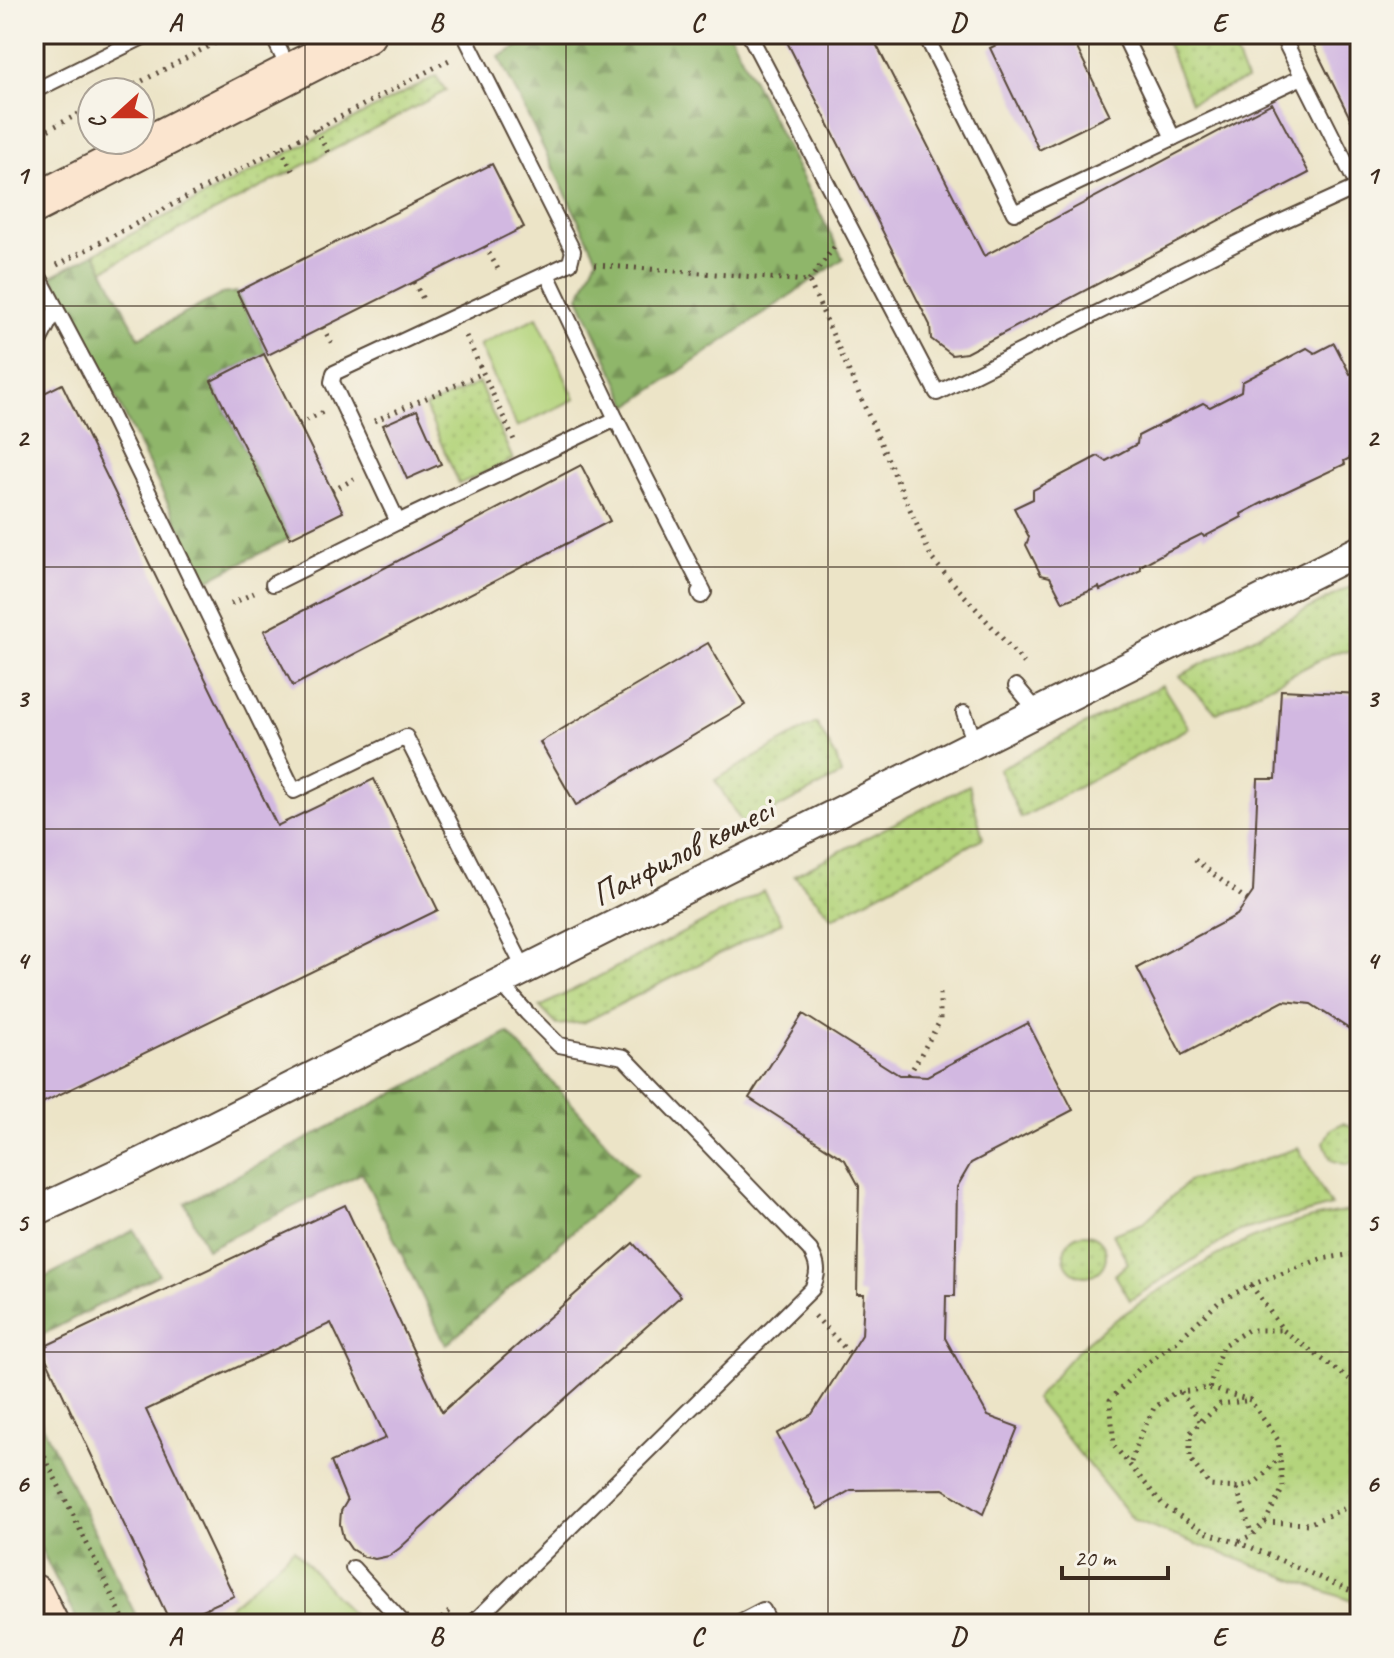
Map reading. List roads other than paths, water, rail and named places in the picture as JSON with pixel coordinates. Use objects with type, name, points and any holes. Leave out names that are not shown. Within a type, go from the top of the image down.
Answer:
[{"type":"main road","points":[[34,204],[366,34]]},
{"type":"main road","points":[[34,1594],[49,1624]]},
{"type":"street","name":"Панфилов көшесі","points":[[34,1212],[142,1162],[1360,550]]},
{"type":"lane","points":[[34,91],[149,34]]},
{"type":"lane","points":[[272,34],[291,72]]},
{"type":"lane","points":[[398,522],[332,382],[334,373],[570,263],[573,251],[464,34]]},
{"type":"lane","points":[[749,34],[937,393],[1261,231],[1359,187],[1281,34]]},
{"type":"lane","points":[[945,34],[927,37],[1014,213],[1302,77]]},
{"type":"lane","points":[[1123,34],[1173,138]]},
{"type":"lane","points":[[36,271],[210,614],[294,791],[406,737],[527,1013],[559,1045],[624,1057],[810,1250],[817,1262],[818,1275],[812,1289],[472,1624]]},
{"type":"lane","points":[[547,274],[704,592],[701,596],[699,592]]},
{"type":"lane","points":[[34,351],[56,309]]},
{"type":"lane","points":[[273,584],[616,419]]},
{"type":"lane","points":[[1016,686],[1038,712]]},
{"type":"lane","points":[[964,713],[975,743]]},
{"type":"lane","points":[[353,1568],[404,1624]]},
{"type":"lane","points":[[736,1624],[763,1610],[770,1624]]}]
